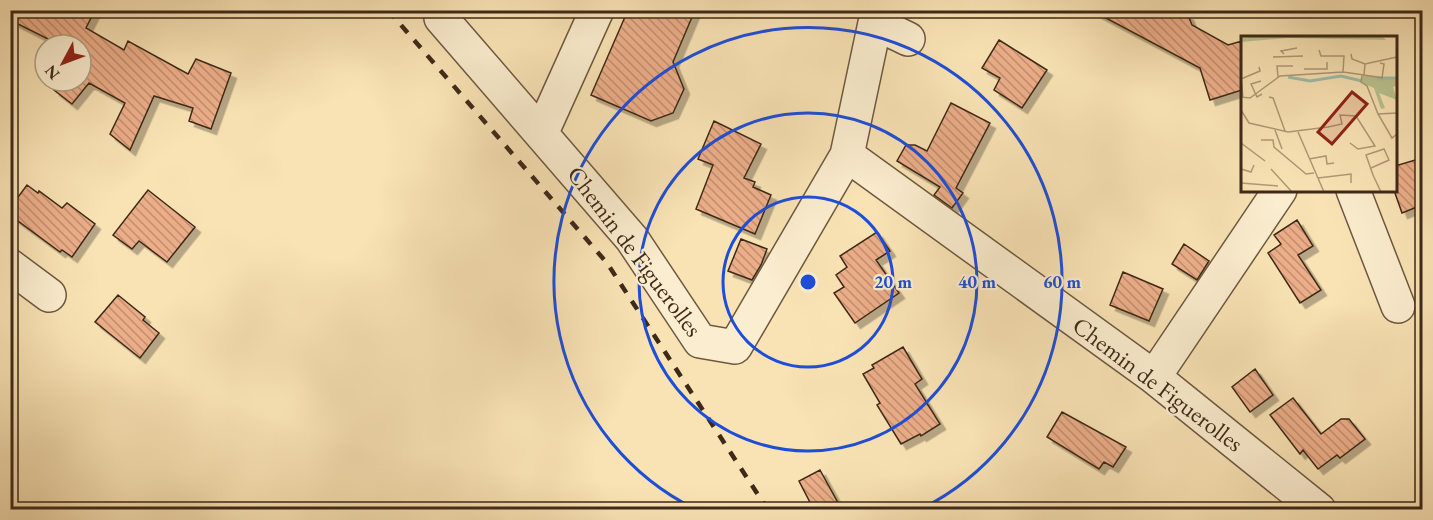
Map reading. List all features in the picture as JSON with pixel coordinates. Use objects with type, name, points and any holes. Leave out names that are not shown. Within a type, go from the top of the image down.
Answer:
[{"type":"street","points":[[542,132],[597,10]]},
{"type":"street","name":"Chemin de Figuerolles","points":[[439,13],[637,245],[700,341],[735,347],[847,155],[1154,378],[1319,510]]},
{"type":"street","points":[[847,155],[875,23],[908,39]]},
{"type":"street","points":[[1154,378],[1279,192]]},
{"type":"street","points":[[1354,192],[1398,306]]},
{"type":"street","points":[[10,266],[49,295]]},
{"type":"building","points":[[10,10],[95,10],[86,28],[124,50],[128,41],[188,74],[196,59],[231,73],[211,129],[189,121],[193,108],[154,96],[130,150],[110,134],[125,103],[93,85],[93,33],[36,33],[10,20]]},
{"type":"building","points":[[628,10],[695,10],[673,62],[684,89],[673,113],[651,121],[591,95]]},
{"type":"building","points":[[1091,10],[1180,10],[1188,15],[1192,25],[1228,45],[1241,41],[1241,90],[1210,100],[1200,68]]},
{"type":"building","points":[[999,40],[1047,70],[1022,108],[994,90],[1000,78],[982,68]]},
{"type":"building","points":[[58,93],[81,93],[72,104]]},
{"type":"building","points":[[951,103],[990,123],[956,188],[963,193],[952,208],[934,195],[940,187],[897,161],[906,145],[915,145],[927,151]]},
{"type":"building","points":[[714,121],[761,144],[744,178],[755,182],[753,187],[771,195],[755,234],[696,209],[713,165],[698,159]]},
{"type":"building","points":[[1422,158],[1422,205],[1402,213],[1395,193],[1397,192],[1397,165]]},
{"type":"building","points":[[27,185],[62,208],[67,203],[95,224],[72,257],[62,250],[60,252],[10,215],[10,208]]},
{"type":"building","points":[[148,190],[195,227],[167,262],[139,241],[132,249],[113,235]]},
{"type":"building","points":[[1297,220],[1313,246],[1298,255],[1321,290],[1300,303],[1268,253],[1281,244],[1274,235]]},
{"type":"building","points":[[877,232],[890,251],[876,260],[899,293],[855,323],[834,293],[844,287],[836,275],[847,267],[840,256]]},
{"type":"building","points":[[741,239],[767,249],[752,280],[728,271]]},
{"type":"building","points":[[1184,244],[1209,261],[1197,280],[1172,264]]},
{"type":"building","points":[[1123,272],[1163,289],[1149,321],[1110,305]]},
{"type":"building","points":[[118,295],[145,317],[143,320],[159,333],[140,358],[95,322]]},
{"type":"building","points":[[903,347],[922,379],[915,384],[940,424],[921,436],[920,434],[901,444],[877,405],[880,403],[863,374],[874,368],[872,365]]},
{"type":"building","points":[[1255,369],[1273,395],[1250,412],[1232,387]]},
{"type":"building","points":[[1293,398],[1321,434],[1341,419],[1349,419],[1365,439],[1340,458],[1337,455],[1318,469],[1303,450],[1300,454],[1270,415]]},
{"type":"building","points":[[1062,412],[1126,447],[1113,467],[1104,462],[1099,469],[1047,437]]},
{"type":"building","points":[[820,470],[842,510],[814,510],[799,481]]},
{"type":"railway","points":[[388,10],[607,263],[768,510]]}]
